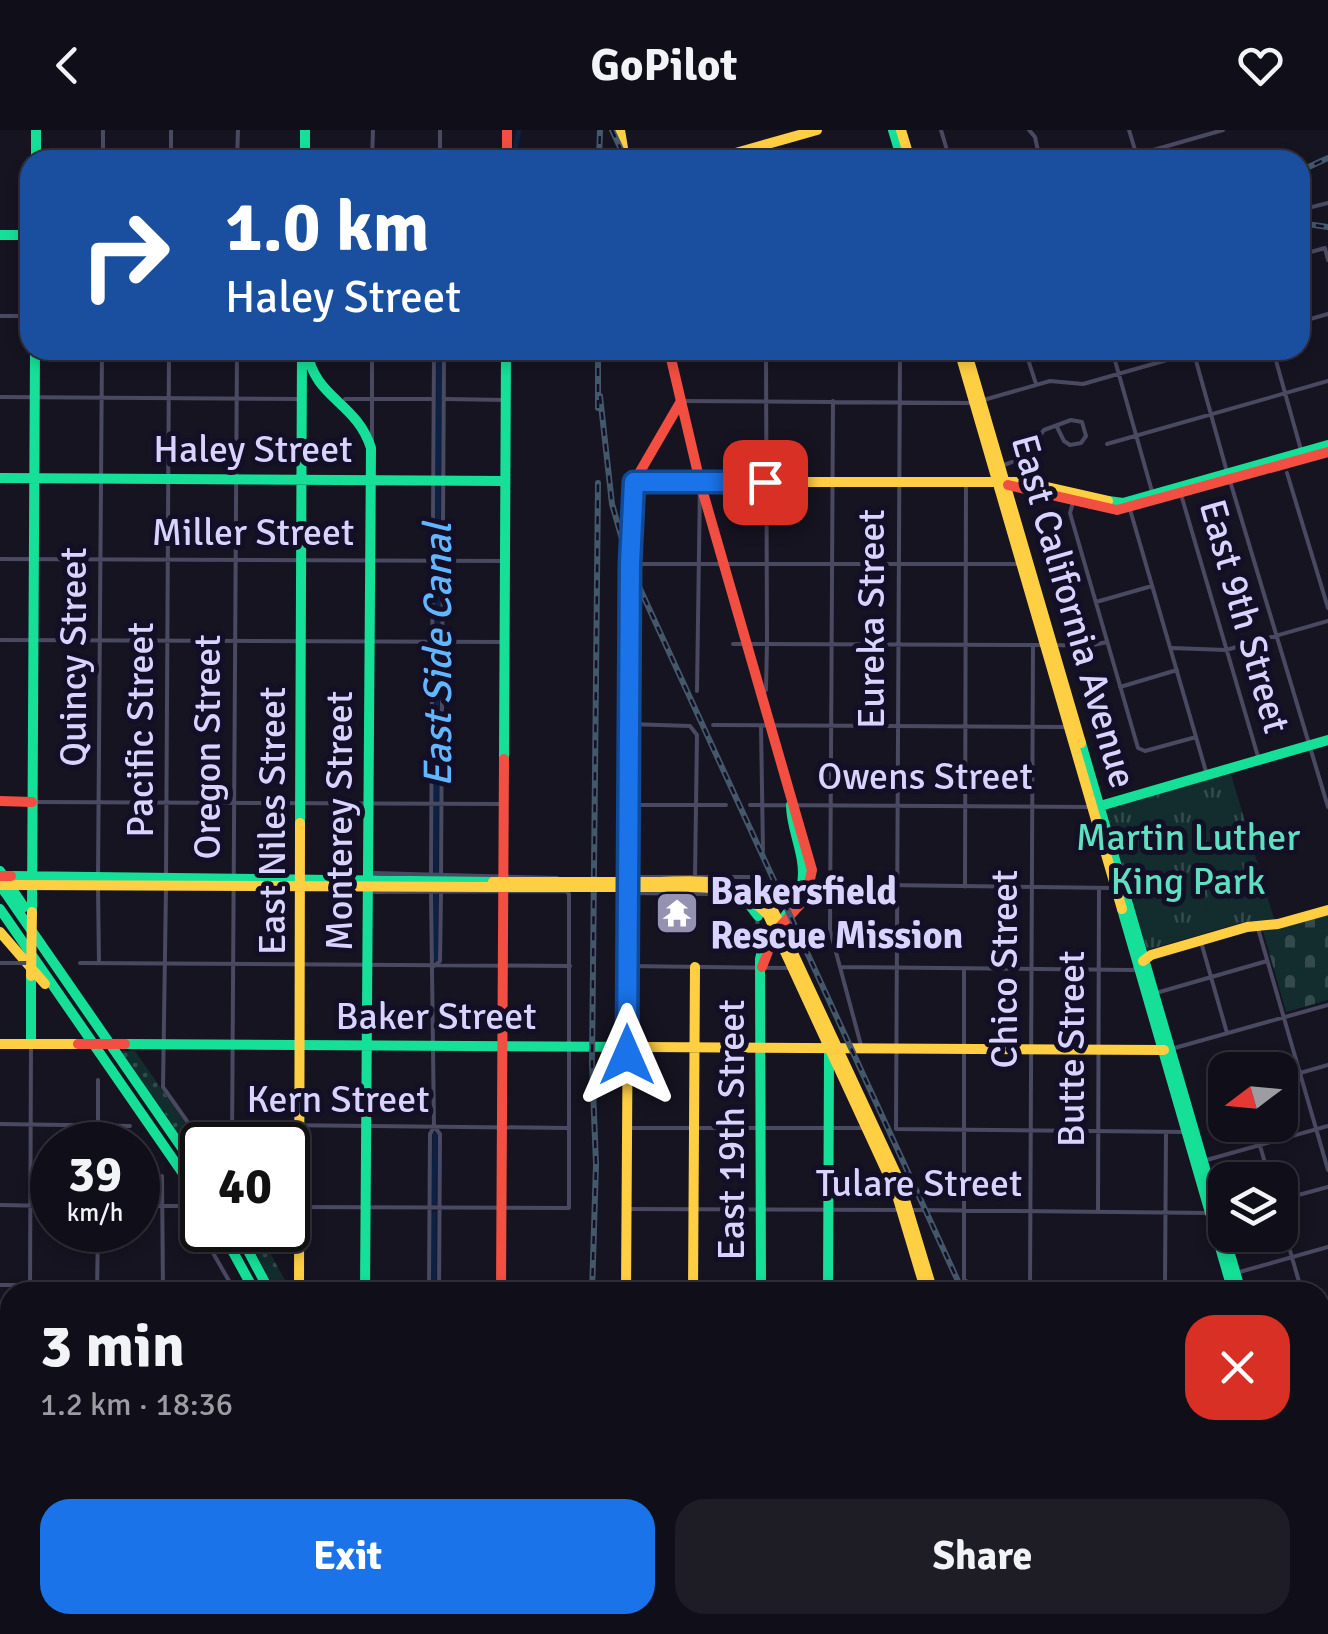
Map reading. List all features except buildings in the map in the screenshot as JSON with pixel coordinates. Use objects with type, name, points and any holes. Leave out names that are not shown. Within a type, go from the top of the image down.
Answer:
[{"type":"main road","points":[[740,150],[783,135],[818,130]]},
{"type":"main road","points":[[31,1044],[31,976],[26,963],[32,912],[35,360]]},
{"type":"main road","name":"East Niles Street","points":[[300,1122],[304,360]]},
{"type":"main road","name":"East Niles Street","points":[[307,360],[313,378],[327,394],[358,415],[371,448]]},
{"type":"main road","points":[[501,1282],[503,966],[498,884],[504,804],[506,360]]},
{"type":"main road","points":[[671,360],[739,644],[760,695],[765,724],[809,854],[811,884],[801,906],[777,925]]},
{"type":"main road","name":"East California Avenue","points":[[965,360],[1026,563]]},
{"type":"main road","points":[[626,1282],[628,724],[634,482],[680,401]]},
{"type":"main road","name":"East California Avenue","points":[[978,402],[1001,466],[1002,485],[1012,502],[1044,645],[1073,726],[1188,1135],[1208,1188]]},
{"type":"main road","name":"Monterey Street","points":[[366,1282],[371,448]]},
{"type":"main road","points":[[1002,485],[1129,505],[1328,449]]},
{"type":"main road","name":"Haley Street","points":[[0,478],[506,480]]},
{"type":"main road","points":[[634,482],[1035,483],[1075,497]]},
{"type":"main road","points":[[1012,502],[1016,493],[1025,489]]},
{"type":"main road","points":[[1129,505],[1153,495],[1180,491]]},
{"type":"main road","points":[[1096,806],[1328,740]]},
{"type":"main road","points":[[0,801],[32,802]]},
{"type":"main road","points":[[792,806],[790,815],[811,884]]},
{"type":"main road","points":[[777,925],[799,896],[802,860]]},
{"type":"main road","points":[[4,880],[656,885],[730,882],[749,889],[764,900],[809,985],[906,1210],[926,1282]]},
{"type":"main road","points":[[4,880],[180,1145]]},
{"type":"main road","points":[[656,885],[737,892],[763,908],[777,925],[814,1016],[834,1048],[828,1282]]},
{"type":"main road","points":[[737,892],[758,916]]},
{"type":"main road","points":[[0,909],[180,1169]]},
{"type":"main road","points":[[1142,963],[1200,941],[1328,910]]},
{"type":"main road","name":"East 19th Street","points":[[760,1282],[761,948],[777,925]]},
{"type":"main road","name":"East 19th Street","points":[[762,967],[777,925]]},
{"type":"main road","points":[[0,932],[78,1022]]},
{"type":"main road","name":"East California Avenue","points":[[1142,963],[1208,1179]]},
{"type":"main road","points":[[693,1282],[695,966]]},
{"type":"main road","points":[[792,968],[809,985]]},
{"type":"main road","points":[[803,1048],[818,1040],[814,1016]]},
{"type":"main road","name":"Baker Street","points":[[0,1044],[1166,1049]]},
{"type":"main road","points":[[1188,1135],[1203,1161]]},
{"type":"main road","points":[[233,1252],[250,1282]]},
{"type":"main road","points":[[249,1252],[265,1282]]},
{"type":"main road","name":"East Niles Street","points":[[297,1252],[299,1282]]},
{"type":"main road","points":[[1226,1252],[1231,1282]]},
{"type":"main road","points":[[1227,1252],[1239,1282]]},
{"type":"street","points":[[1162,150],[1224,130]]},
{"type":"street","points":[[1310,253],[1325,248],[1328,260]]},
{"type":"street","name":"Quincy Street","points":[[99,963],[102,360]]},
{"type":"street","name":"Pacific Street","points":[[170,360],[163,1087],[175,1106]]},
{"type":"street","name":"Oregon Street","points":[[232,1122],[237,360]]},
{"type":"street","name":"Monterey Street","points":[[371,448],[372,360]]},
{"type":"street","points":[[434,360],[443,561],[441,876]]},
{"type":"street","points":[[431,876],[432,561],[444,360]]},
{"type":"street","points":[[760,695],[766,690],[767,644],[766,360]]},
{"type":"street","name":"Eureka Street","points":[[900,360],[896,1129],[964,1130]]},
{"type":"street","points":[[1029,360],[1036,384]]},
{"type":"street","points":[[1115,360],[1153,495]]},
{"type":"street","points":[[680,401],[978,402],[1055,380],[1082,384],[1164,360]]},
{"type":"street","points":[[1196,360],[1328,807]]},
{"type":"street","points":[[1276,360],[1303,456]]},
{"type":"street","points":[[1107,444],[1328,380]]},
{"type":"street","points":[[0,397],[304,398]]},
{"type":"street","points":[[344,399],[506,400]]},
{"type":"street","points":[[833,402],[830,930],[862,1049]]},
{"type":"street","points":[[1001,466],[1023,458],[1044,430],[1071,420],[1079,420],[1085,426],[1086,436],[1080,443],[1070,445],[1057,428]]},
{"type":"street","points":[[1286,473],[1328,608]]},
{"type":"street","points":[[696,691],[700,482]]},
{"type":"street","points":[[965,887],[966,484]]},
{"type":"street","name":"East 9th Street","points":[[1180,491],[1258,760]]},
{"type":"street","points":[[1075,497],[1070,513],[1138,746],[1146,751],[1196,737]]},
{"type":"street","points":[[1129,505],[1207,775]]},
{"type":"street","name":"Miller Street","points":[[0,558],[505,561]]},
{"type":"street","points":[[630,564],[1026,563]]},
{"type":"street","points":[[1096,602],[1152,586]]},
{"type":"street","points":[[1170,648],[1226,650],[1328,621]]},
{"type":"street","points":[[0,640],[504,642]]},
{"type":"street","points":[[739,644],[1089,646],[1107,642]]},
{"type":"street","name":"Chico Street","points":[[1030,1282],[1033,726],[1044,645]]},
{"type":"street","points":[[1120,687],[1177,670]]},
{"type":"street","points":[[628,724],[684,725],[694,730],[695,876]]},
{"type":"street","points":[[763,851],[765,724]]},
{"type":"street","points":[[713,725],[1073,726]]},
{"type":"street","points":[[32,802],[504,804]]},
{"type":"street","points":[[628,804],[726,805]]},
{"type":"street","name":"Owens Street","points":[[750,806],[1096,806]]},
{"type":"street","points":[[310,1207],[569,1208],[570,894],[441,876],[370,883]]},
{"type":"street","points":[[628,877],[759,877],[764,900]]},
{"type":"street","points":[[370,883],[441,892],[557,878],[557,891]]},
{"type":"street","points":[[811,884],[1120,887]]},
{"type":"street","name":"Butte Street","points":[[1098,1211],[1100,888]]},
{"type":"street","points":[[429,1282],[430,1134],[434,1127],[430,892]]},
{"type":"street","points":[[434,966],[440,961],[441,892]]},
{"type":"street","points":[[628,893],[724,895],[758,916],[761,948]]},
{"type":"street","points":[[1257,925],[1328,1170]]},
{"type":"street","points":[[1200,941],[1227,1034]]},
{"type":"street","points":[[1154,993],[1267,961]]},
{"type":"street","points":[[0,963],[26,963]]},
{"type":"street","points":[[80,963],[570,966]]},
{"type":"street","points":[[840,967],[1133,970],[1142,963]]},
{"type":"street","points":[[627,966],[792,968]]},
{"type":"street","points":[[964,968],[962,1275],[966,1282]]},
{"type":"street","points":[[1166,1049],[1328,1004]]},
{"type":"street","points":[[30,1122],[31,1044]]},
{"type":"street","points":[[1300,1073],[1328,1065]]},
{"type":"street","points":[[98,1080],[98,1122]]},
{"type":"street","name":"Kern Street","points":[[175,1106],[189,1122]]},
{"type":"street","points":[[0,1124],[30,1125]]},
{"type":"street","points":[[1203,1161],[1328,1126]]},
{"type":"street","name":"Kern Street","points":[[310,1127],[570,1128]]},
{"type":"street","points":[[434,1127],[440,1134],[439,1282]]},
{"type":"street","points":[[626,1128],[870,1128]]},
{"type":"street","points":[[964,1130],[1166,1131],[1188,1135]]},
{"type":"street","points":[[1165,1282],[1166,1131]]},
{"type":"street","points":[[1259,1142],[1265,1162]]},
{"type":"street","points":[[162,1176],[163,1282]]},
{"type":"street","points":[[1298,1195],[1328,1187]]},
{"type":"street","points":[[0,1205],[30,1206]]},
{"type":"street","points":[[162,1206],[186,1206],[228,1282]]},
{"type":"street","name":"Tulare Street","points":[[626,1209],[1208,1214]]},
{"type":"street","points":[[1236,1273],[1328,1247]]},
{"type":"street","points":[[30,1252],[30,1282]]},
{"type":"street","points":[[97,1282],[98,1252]]},
{"type":"street","points":[[1290,1252],[1299,1282]]},
{"type":"green space","name":"Martin Luther King Park","points":[[1230,771],[1274,919],[1241,923],[1147,950],[1105,807]]},
{"type":"green space","points":[[1240,858],[1253,899],[1250,904],[1209,916],[1207,897],[1212,880],[1223,867]]},
{"type":"green space","points":[[1328,915],[1328,1000],[1286,1012],[1263,931]]},
{"type":"green space","points":[[121,1051],[135,1051],[185,1122],[180,1122],[180,1135]]},
{"type":"green space","points":[[255,1252],[270,1252],[286,1282],[271,1282]]},
{"type":"waterway","name":"East Side Canal","points":[[515,150],[519,130]]},
{"type":"waterway","name":"East Side Canal","points":[[436,876],[439,360]]},
{"type":"waterway","name":"East Side Canal","points":[[436,887],[436,959]]},
{"type":"waterway","name":"East Side Canal","points":[[434,1205],[435,1135]]},
{"type":"waterway","name":"East Side Canal","points":[[434,1214],[434,1282]]},
{"type":"railway","points":[[599,150],[600,130]]},
{"type":"railway","points":[[612,130],[621,150]]},
{"type":"railway","points":[[1310,166],[1328,158]]},
{"type":"railway","points":[[1310,224],[1328,227]]},
{"type":"railway","points":[[598,360],[598,408]]},
{"type":"railway","points":[[600,396],[612,504],[630,567],[958,1282]]},
{"type":"railway","points":[[592,1282],[598,483]]},
{"type":"traffic: fast","points":[[36,130],[36,150]]},
{"type":"traffic: fast","points":[[305,130],[305,150]]},
{"type":"traffic: fast","points":[[893,130],[899,150]]},
{"type":"traffic: fast","points":[[0,235],[20,235]]},
{"type":"traffic: fast","points":[[32,912],[35,360]]},
{"type":"traffic: fast","points":[[300,823],[302,360]]},
{"type":"traffic: fast","points":[[310,360],[318,379],[356,420],[371,448],[365,1282]]},
{"type":"traffic: fast","points":[[504,759],[506,360]]},
{"type":"traffic: fast","points":[[1108,501],[1123,503],[1328,445]]},
{"type":"traffic: fast","points":[[0,478],[505,481]]},
{"type":"traffic: fast","points":[[1100,806],[1328,740]]},
{"type":"traffic: fast","points":[[1081,743],[1238,1282]]},
{"type":"traffic: fast","points":[[761,1282],[760,959],[768,938],[794,904],[802,884],[791,805]]},
{"type":"traffic: fast","points":[[0,871],[24,907]]},
{"type":"traffic: fast","points":[[11,876],[493,882]]},
{"type":"traffic: fast","points":[[0,885],[180,1145]]},
{"type":"traffic: fast","points":[[745,899],[758,916]]},
{"type":"traffic: fast","points":[[0,909],[180,1169]]},
{"type":"traffic: fast","points":[[1122,909],[1230,1282]]},
{"type":"traffic: fast","points":[[31,976],[31,1044]]},
{"type":"traffic: fast","points":[[125,1044],[644,1047]]},
{"type":"traffic: fast","points":[[828,1282],[829,1054]]},
{"type":"traffic: fast","points":[[233,1252],[250,1282]]},
{"type":"traffic: fast","points":[[249,1252],[265,1282]]},
{"type":"traffic: slow","points":[[620,130],[623,150]]},
{"type":"traffic: slow","points":[[746,150],[817,130]]},
{"type":"traffic: slow","points":[[901,130],[907,150]]},
{"type":"traffic: slow","points":[[962,360],[1122,909]]},
{"type":"traffic: slow","points":[[969,360],[1081,743]]},
{"type":"traffic: slow","points":[[634,482],[1024,482],[1108,501]]},
{"type":"traffic: slow","points":[[626,1282],[631,537]]},
{"type":"traffic: slow","points":[[299,1282],[300,823]]},
{"type":"traffic: slow","points":[[493,882],[656,882]]},
{"type":"traffic: slow","points":[[656,882],[733,886],[773,910],[899,1180],[930,1282]]},
{"type":"traffic: slow","points":[[0,885],[11,885]]},
{"type":"traffic: slow","points":[[11,885],[493,887]]},
{"type":"traffic: slow","points":[[493,887],[656,887]]},
{"type":"traffic: slow","points":[[656,887],[702,887],[730,892],[756,904],[768,915],[896,1192],[923,1282]]},
{"type":"traffic: slow","points":[[1143,961],[1151,955],[1247,927],[1278,924],[1328,910]]},
{"type":"traffic: slow","points":[[31,976],[32,912]]},
{"type":"traffic: slow","points":[[0,932],[45,984]]},
{"type":"traffic: slow","points":[[693,1282],[695,967]]},
{"type":"traffic: slow","points":[[0,1044],[78,1044]]},
{"type":"traffic: slow","points":[[644,1047],[1164,1050]]},
{"type":"traffic: jam","points":[[507,130],[507,150]]},
{"type":"traffic: jam","points":[[671,360],[700,482],[812,870],[806,898],[776,931],[762,967]]},
{"type":"traffic: jam","points":[[631,537],[634,482],[681,401]]},
{"type":"traffic: jam","points":[[1008,485],[1117,510],[1328,452]]},
{"type":"traffic: jam","points":[[501,1282],[504,759]]},
{"type":"traffic: jam","points":[[0,801],[32,802]]},
{"type":"traffic: jam","points":[[0,876],[11,876]]},
{"type":"traffic: jam","points":[[78,1044],[125,1044]]},
{"type":"place","name":"Bakersfield Rescue Mission","points":[[677,913]]},
{"type":"route","points":[[627,1055],[634,482],[765,482]]}]
